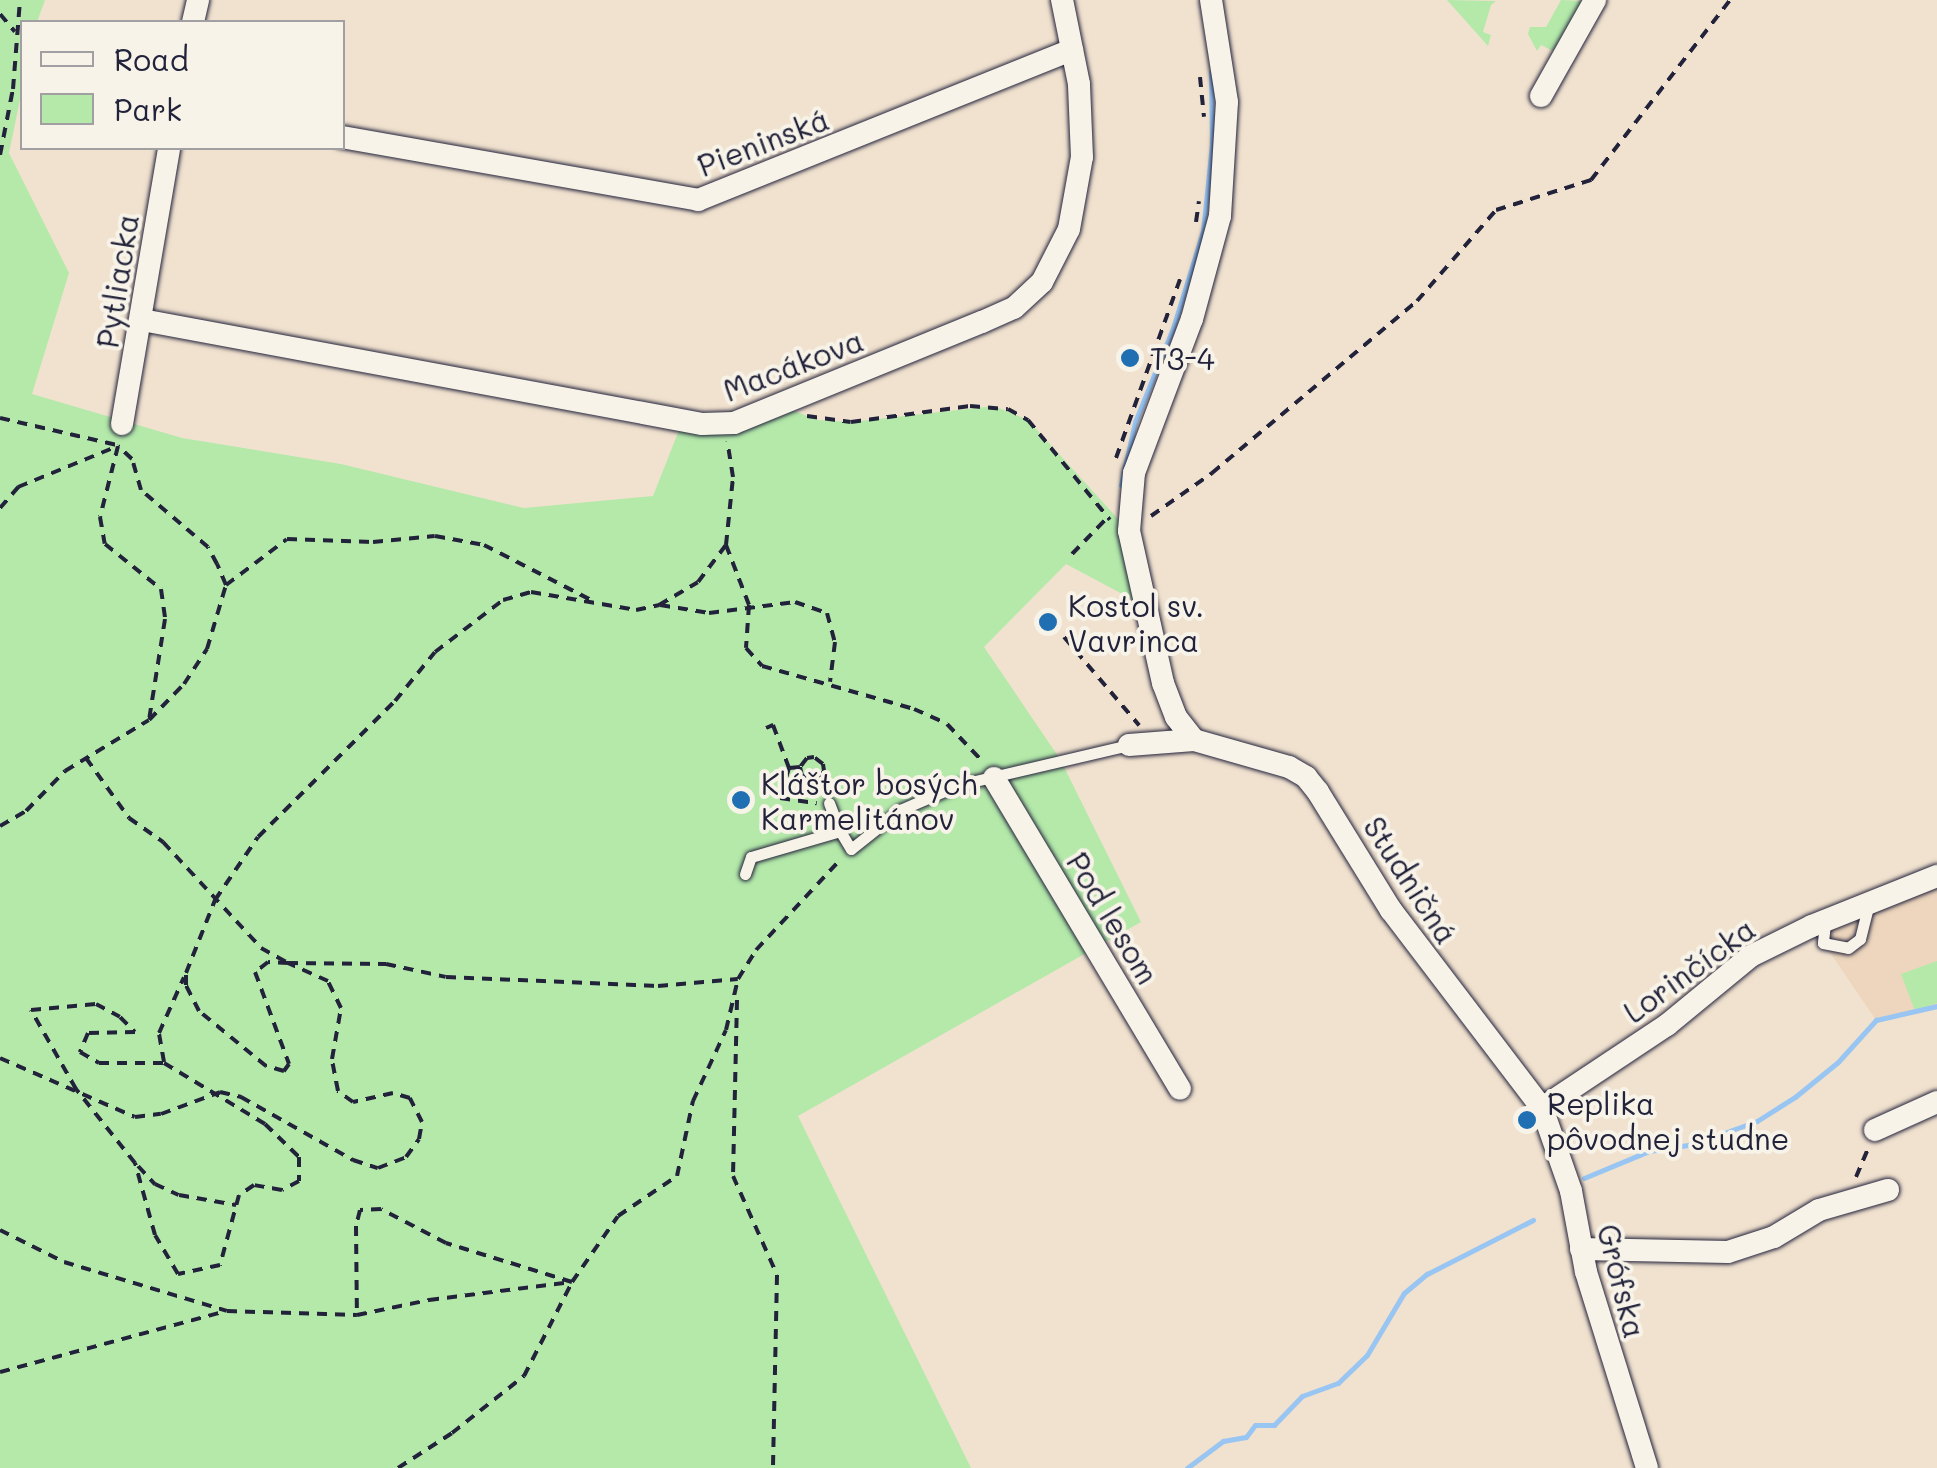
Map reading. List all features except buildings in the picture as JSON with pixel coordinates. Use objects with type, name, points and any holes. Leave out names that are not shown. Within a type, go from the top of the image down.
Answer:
[{"type":"street","name":"Macákova","points":[[142,320],[720,425],[788,402],[1014,308],[1042,282],[1062,250],[1080,177],[1082,123],[1062,0]]},
{"type":"street","points":[[1194,740],[1176,717],[1163,683],[1121,527],[1134,473],[1192,318],[1220,216],[1227,102],[1211,0]]},
{"type":"street","points":[[1541,96],[1595,0]]},
{"type":"street","name":"Pieninská","points":[[345,138],[698,200],[1072,50]]},
{"type":"street","name":"Pytliacka","points":[[120,435],[170,150]]},
{"type":"street","name":"Studničná","points":[[1134,734],[1194,740],[1274,762],[1306,777],[1391,910],[1466,1014],[1542,1108]]},
{"type":"street","name":"Pod lesom","points":[[994,778],[1180,1089]]},
{"type":"street","name":"Lorinčícka","points":[[1542,1108],[1667,1026],[1751,956],[1937,876]]},
{"type":"street","points":[[1875,1130],[1937,1102]]},
{"type":"street","name":"Grófska","points":[[1542,1108],[1571,1191],[1581,1249],[1647,1468]]},
{"type":"street","points":[[1581,1249],[1728,1252],[1774,1236],[1819,1210],[1888,1190]]},
{"type":"lane","points":[[829,803],[851,850],[924,797],[1134,734]]},
{"type":"lane","points":[[744,874],[751,857],[840,831]]},
{"type":"lane","points":[[1828,920],[1822,930],[1823,943],[1848,948],[1860,938],[1869,902]]},
{"type":"path","points":[[0,155],[13,89],[20,0]]},
{"type":"path","points":[[1121,527],[1212,473],[1416,301],[1496,210],[1591,180],[1730,0]]},
{"type":"path","points":[[0,14],[15,32]]},
{"type":"path","points":[[1200,72],[1204,120]]},
{"type":"path","points":[[1192,238],[1200,186]]},
{"type":"path","points":[[1114,466],[1120,439],[1182,272]]},
{"type":"path","points":[[788,402],[794,411],[818,420],[851,422],[970,406],[1008,409],[1028,420],[1108,517],[1121,527]]},
{"type":"path","points":[[0,418],[120,435]]},
{"type":"path","points":[[720,425],[731,450],[733,477],[726,545],[748,605],[746,648],[762,666],[781,675],[830,682],[947,724],[976,750],[994,778]]},
{"type":"path","points":[[0,508],[18,488],[120,435]]},
{"type":"path","points":[[120,435],[142,490],[208,547],[226,585]]},
{"type":"path","points":[[120,435],[100,517],[105,544],[161,589],[166,618],[149,720]]},
{"type":"path","points":[[1112,508],[1121,527]]},
{"type":"path","points":[[1072,554],[1108,517]]},
{"type":"path","points":[[0,826],[26,811],[65,771],[149,720],[184,684],[207,649],[226,585],[288,540],[373,542],[435,536],[484,545],[597,604]]},
{"type":"path","points":[[164,1063],[159,1033],[215,900],[258,836],[395,701],[435,652],[503,600],[531,592],[636,610],[659,605],[698,582],[726,545]]},
{"type":"path","points":[[659,605],[710,613],[748,605],[795,602],[826,613],[835,642],[830,682]]},
{"type":"path","points":[[1064,637],[1134,734]]},
{"type":"path","points":[[766,728],[773,726],[789,768],[780,798],[829,803]]},
{"type":"path","points":[[789,768],[800,768],[810,757],[821,760],[824,771],[817,780]]},
{"type":"path","points":[[0,1058],[135,1117],[160,1114],[220,1092],[241,1097],[353,1160],[378,1168],[406,1157],[419,1139],[422,1122],[410,1098],[393,1093],[353,1102],[338,1091],[332,1059],[341,1008],[328,982],[261,948],[162,842],[129,818],[86,758]]},
{"type":"path","points":[[800,768],[805,779],[817,780],[822,786]]},
{"type":"path","points":[[773,1468],[777,1275],[733,1176],[738,979],[756,950],[851,850]]},
{"type":"path","points":[[186,972],[186,985],[200,1010],[266,1066],[284,1071],[289,1064],[255,972],[268,962],[386,964],[446,977],[658,986],[738,979]]},
{"type":"path","points":[[398,1468],[452,1433],[524,1376],[572,1282],[618,1216],[677,1176],[693,1101],[737,995]]},
{"type":"path","points":[[134,1162],[155,1235],[178,1274],[220,1265],[239,1195],[254,1185],[282,1190],[299,1181],[300,1157],[266,1124],[220,1092],[164,1063],[98,1063],[80,1052],[88,1032],[135,1032],[120,1017],[96,1004],[31,1010],[76,1089],[155,1184],[179,1195],[236,1205]]},
{"type":"path","points":[[1844,1187],[1858,1175],[1875,1130]]},
{"type":"path","points":[[357,1316],[356,1226],[360,1210],[381,1209],[446,1243],[572,1282]]},
{"type":"path","points":[[0,1230],[64,1262],[227,1311],[357,1316],[428,1300],[572,1282]]},
{"type":"path","points":[[0,1372],[227,1311]]},
{"type":"shaded area","points":[[1937,876],[1937,1006],[1876,1020],[1812,926]]},
{"type":"green space","points":[[0,0],[45,0],[38,20],[20,20],[20,100],[9,153],[69,273],[32,394],[182,438],[341,464],[524,508],[653,496],[683,420],[702,424],[788,402],[794,411],[818,420],[851,422],[994,406],[1028,420],[1129,531],[1143,605],[1066,564],[984,647],[1060,759],[1141,922],[798,1116],[971,1468],[0,1468]]},
{"type":"green space","points":[[1447,0],[1496,1],[1491,5],[1483,32],[1491,35],[1488,46]]},
{"type":"green space","points":[[1561,0],[1583,1],[1553,51],[1541,45],[1537,51],[1528,34],[1530,27],[1546,27]]},
{"type":"green space","points":[[1937,961],[1937,1003],[1915,1011],[1901,974]]},
{"type":"waterway","points":[[1121,485],[1135,422],[1173,328],[1203,231],[1212,144],[1211,72]]},
{"type":"waterway","points":[[1584,1178],[1649,1151],[1694,1144],[1757,1121],[1838,1062],[1876,1020],[1937,1006]]},
{"type":"waterway","points":[[1187,1468],[1223,1441],[1246,1437],[1255,1425],[1274,1425],[1302,1396],[1338,1383],[1367,1355],[1404,1293],[1427,1274],[1533,1220]]},
{"type":"place","name":"T3-4","points":[[1130,358]]},
{"type":"place","name":"Kostol sv. Vavrinca","points":[[1048,622]]},
{"type":"place","name":"Kláštor bosých Karmelitánov","points":[[741,800]]},
{"type":"place","name":"Replika pôvodnej studne","points":[[1527,1120]]}]
